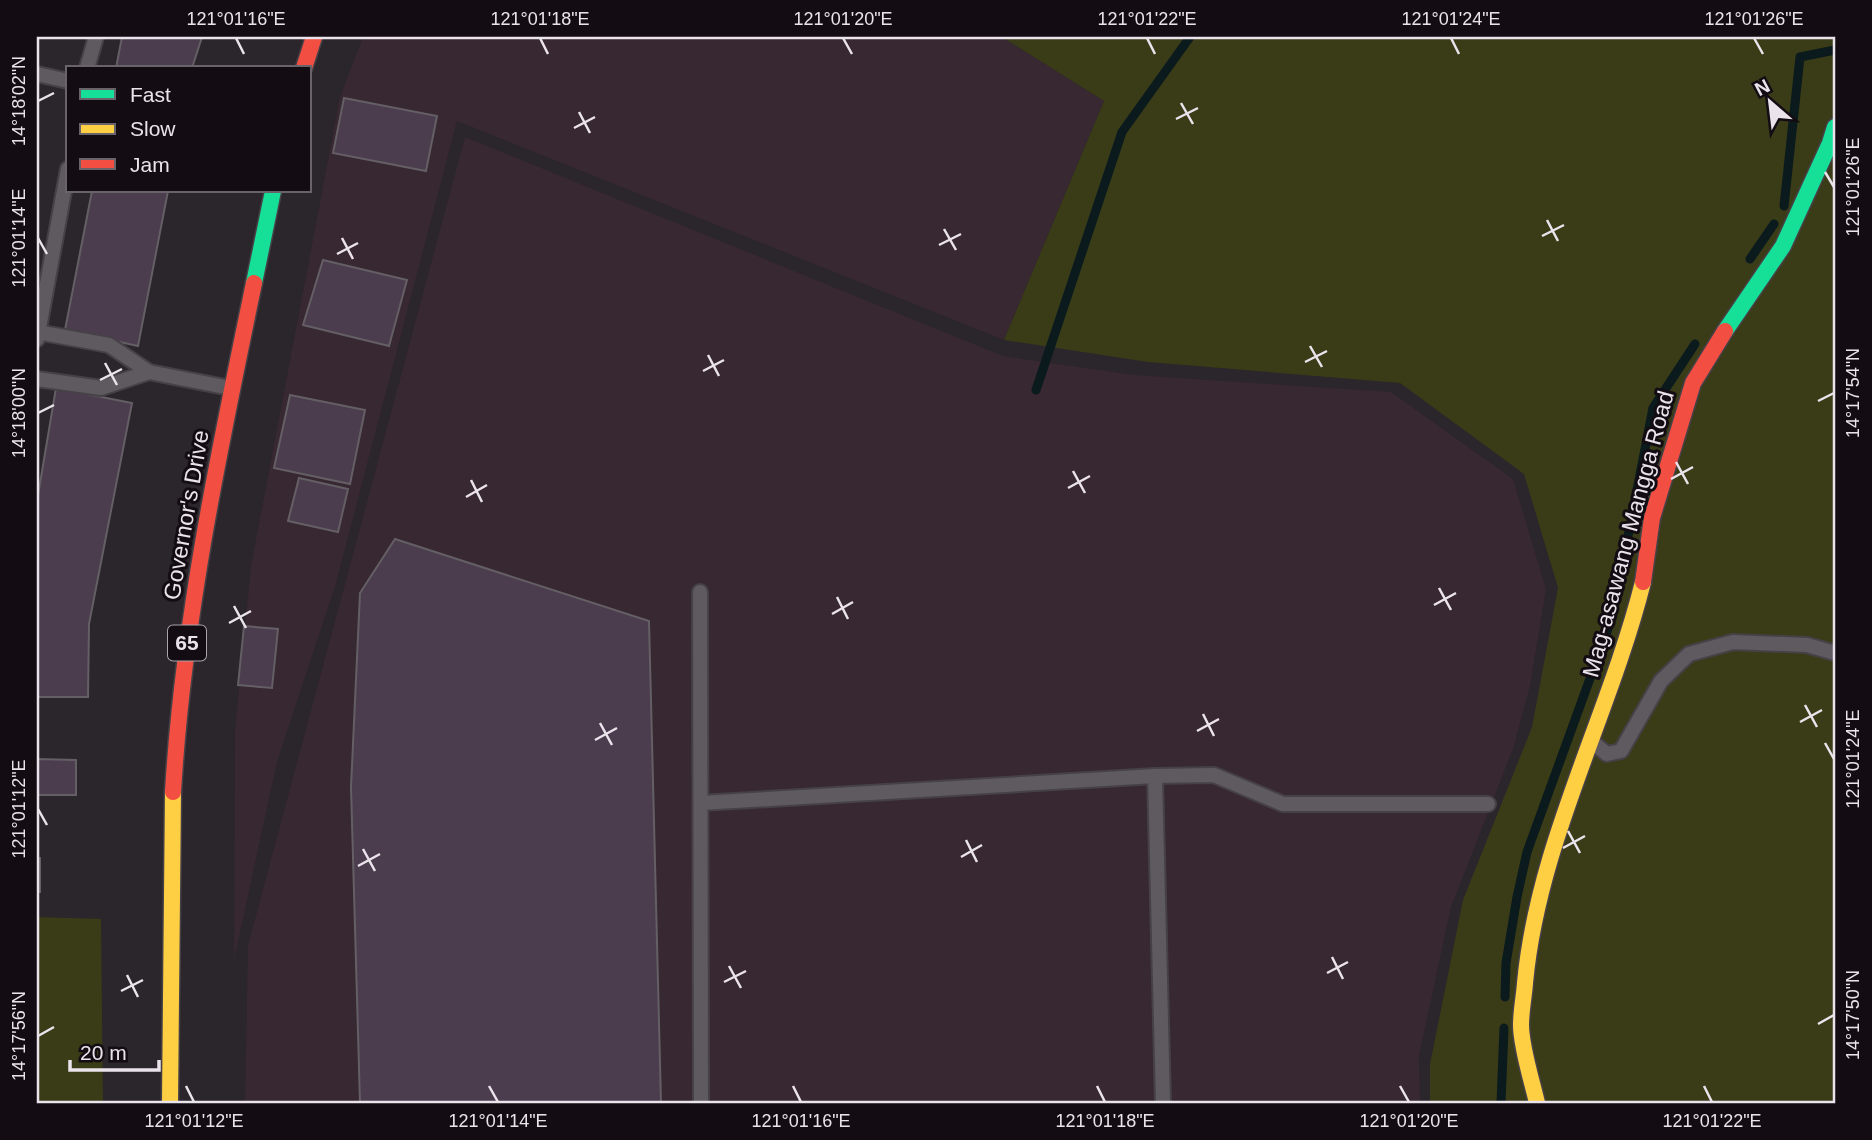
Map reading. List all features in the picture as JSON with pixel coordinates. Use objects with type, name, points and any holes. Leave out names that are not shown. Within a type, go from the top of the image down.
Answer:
[{"type":"main road","points":[[305,66],[314,37]]},
{"type":"main road","name":"Mag-asawang Mangga Road","points":[[1537,1103],[1521,1027],[1529,942],[1546,873],[1626,643],[1643,583],[1652,517],[1680,421],[1693,383],[1734,315],[1783,246],[1835,127]]},
{"type":"main road","name":"Governor's Drive","points":[[170,1103],[171,828],[176,739],[191,617],[232,388],[273,192]]},
{"type":"lane","points":[[88,66],[96,37]]},
{"type":"lane","points":[[37,74],[66,81]]},
{"type":"lane","points":[[66,180],[37,335],[108,345],[149,372],[232,388]]},
{"type":"lane","points":[[37,379],[101,388],[149,372]]},
{"type":"lane","points":[[700,592],[701,1103]]},
{"type":"lane","points":[[1591,741],[1607,754],[1621,751],[1661,681],[1689,654],[1733,642],[1807,645],[1835,653]]},
{"type":"lane","points":[[701,803],[1155,776],[1214,775],[1283,804],[1488,804]]},
{"type":"lane","points":[[1155,776],[1163,1103]]},
{"type":"shaded area","points":[[363,37],[1002,37],[1104,101],[1004,340],[457,121],[336,583],[277,762],[234,960],[235,730],[251,566],[340,97]]},
{"type":"shaded area","points":[[1002,37],[1835,37],[1835,1103],[1430,1103],[1430,1064],[1463,900],[1532,727],[1558,588],[1524,474],[1400,383],[1148,362],[1004,340],[1104,101]]},
{"type":"shaded area","points":[[465,137],[1003,356],[1134,375],[1391,392],[1513,479],[1546,589],[1530,686],[1513,749],[1451,907],[1419,1056],[1420,1103],[245,1103],[248,945]]},
{"type":"shaded area","points":[[37,917],[101,919],[103,1103],[37,1103]]},
{"type":"building","points":[[122,37],[202,37],[193,66],[116,66]]},
{"type":"building","points":[[344,98],[437,116],[426,171],[333,153]]},
{"type":"building","points":[[92,192],[168,192],[138,346],[65,330]]},
{"type":"building","points":[[323,260],[407,280],[389,346],[303,325]]},
{"type":"building","points":[[56,388],[132,403],[89,624],[88,697],[37,697],[37,501]]},
{"type":"building","points":[[290,395],[365,410],[350,484],[274,468]]},
{"type":"building","points":[[299,478],[348,489],[338,532],[288,521]]},
{"type":"building","points":[[395,539],[649,621],[661,1103],[360,1103],[351,787],[360,593]]},
{"type":"building","points":[[244,626],[278,629],[272,688],[238,685]]},
{"type":"building","points":[[37,759],[76,760],[76,795],[37,795]]},
{"type":"building","points":[[37,858],[40,858],[40,892],[37,892]]},
{"type":"waterway","points":[[1036,390],[1122,132],[1190,37]]},
{"type":"waterway","points":[[1784,206],[1800,57],[1835,50]]},
{"type":"waterway","points":[[1750,259],[1774,224]]},
{"type":"waterway","points":[[1505,997],[1506,963],[1527,852],[1612,618],[1653,408],[1695,344]]},
{"type":"waterway","points":[[1501,1103],[1504,1028]]},
{"type":"traffic: fast","points":[[1725,331],[1783,246],[1835,127]]},
{"type":"traffic: fast","points":[[254,283],[273,192]]},
{"type":"traffic: slow","points":[[1537,1103],[1521,1034],[1532,931],[1559,830],[1629,632],[1643,582]]},
{"type":"traffic: slow","points":[[170,1103],[173,792]]},
{"type":"traffic: jam","points":[[305,66],[314,37]]},
{"type":"traffic: jam","points":[[173,792],[185,664],[204,536],[254,283]]},
{"type":"traffic: jam","points":[[1643,582],[1652,518],[1693,383],[1725,331]]}]
